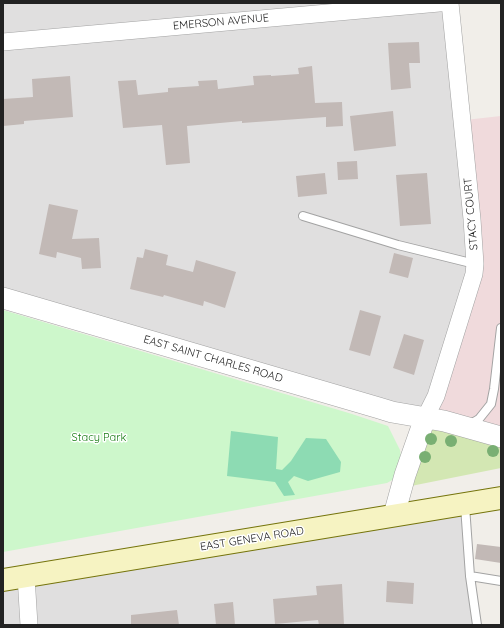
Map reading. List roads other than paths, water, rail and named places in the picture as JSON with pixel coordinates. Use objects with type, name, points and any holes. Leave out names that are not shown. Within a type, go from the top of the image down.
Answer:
[{"type":"main road","name":"EAST GENEVA ROAD","points":[[3,580],[501,498]]},
{"type":"street","name":"EMERSON AVENUE","points":[[3,42],[323,8],[439,3]]},
{"type":"street","name":"STACY COURT","points":[[425,418],[436,396],[474,274],[475,264],[472,220],[450,3]]},
{"type":"street","name":"EAST SAINT CHARLES ROAD","points":[[3,298],[385,410],[444,421],[501,437]]},
{"type":"street","points":[[394,515],[405,476],[425,418]]},
{"type":"street","points":[[26,576],[29,625]]},
{"type":"lane","points":[[303,216],[398,245],[475,264]]},
{"type":"lane","points":[[466,427],[479,419],[491,404],[498,389],[501,328]]},
{"type":"lane","points":[[464,503],[476,625]]},
{"type":"lane","points":[[470,576],[501,581]]},
{"type":"park label","name":"Stacy Park","points":[[99,438]]}]
